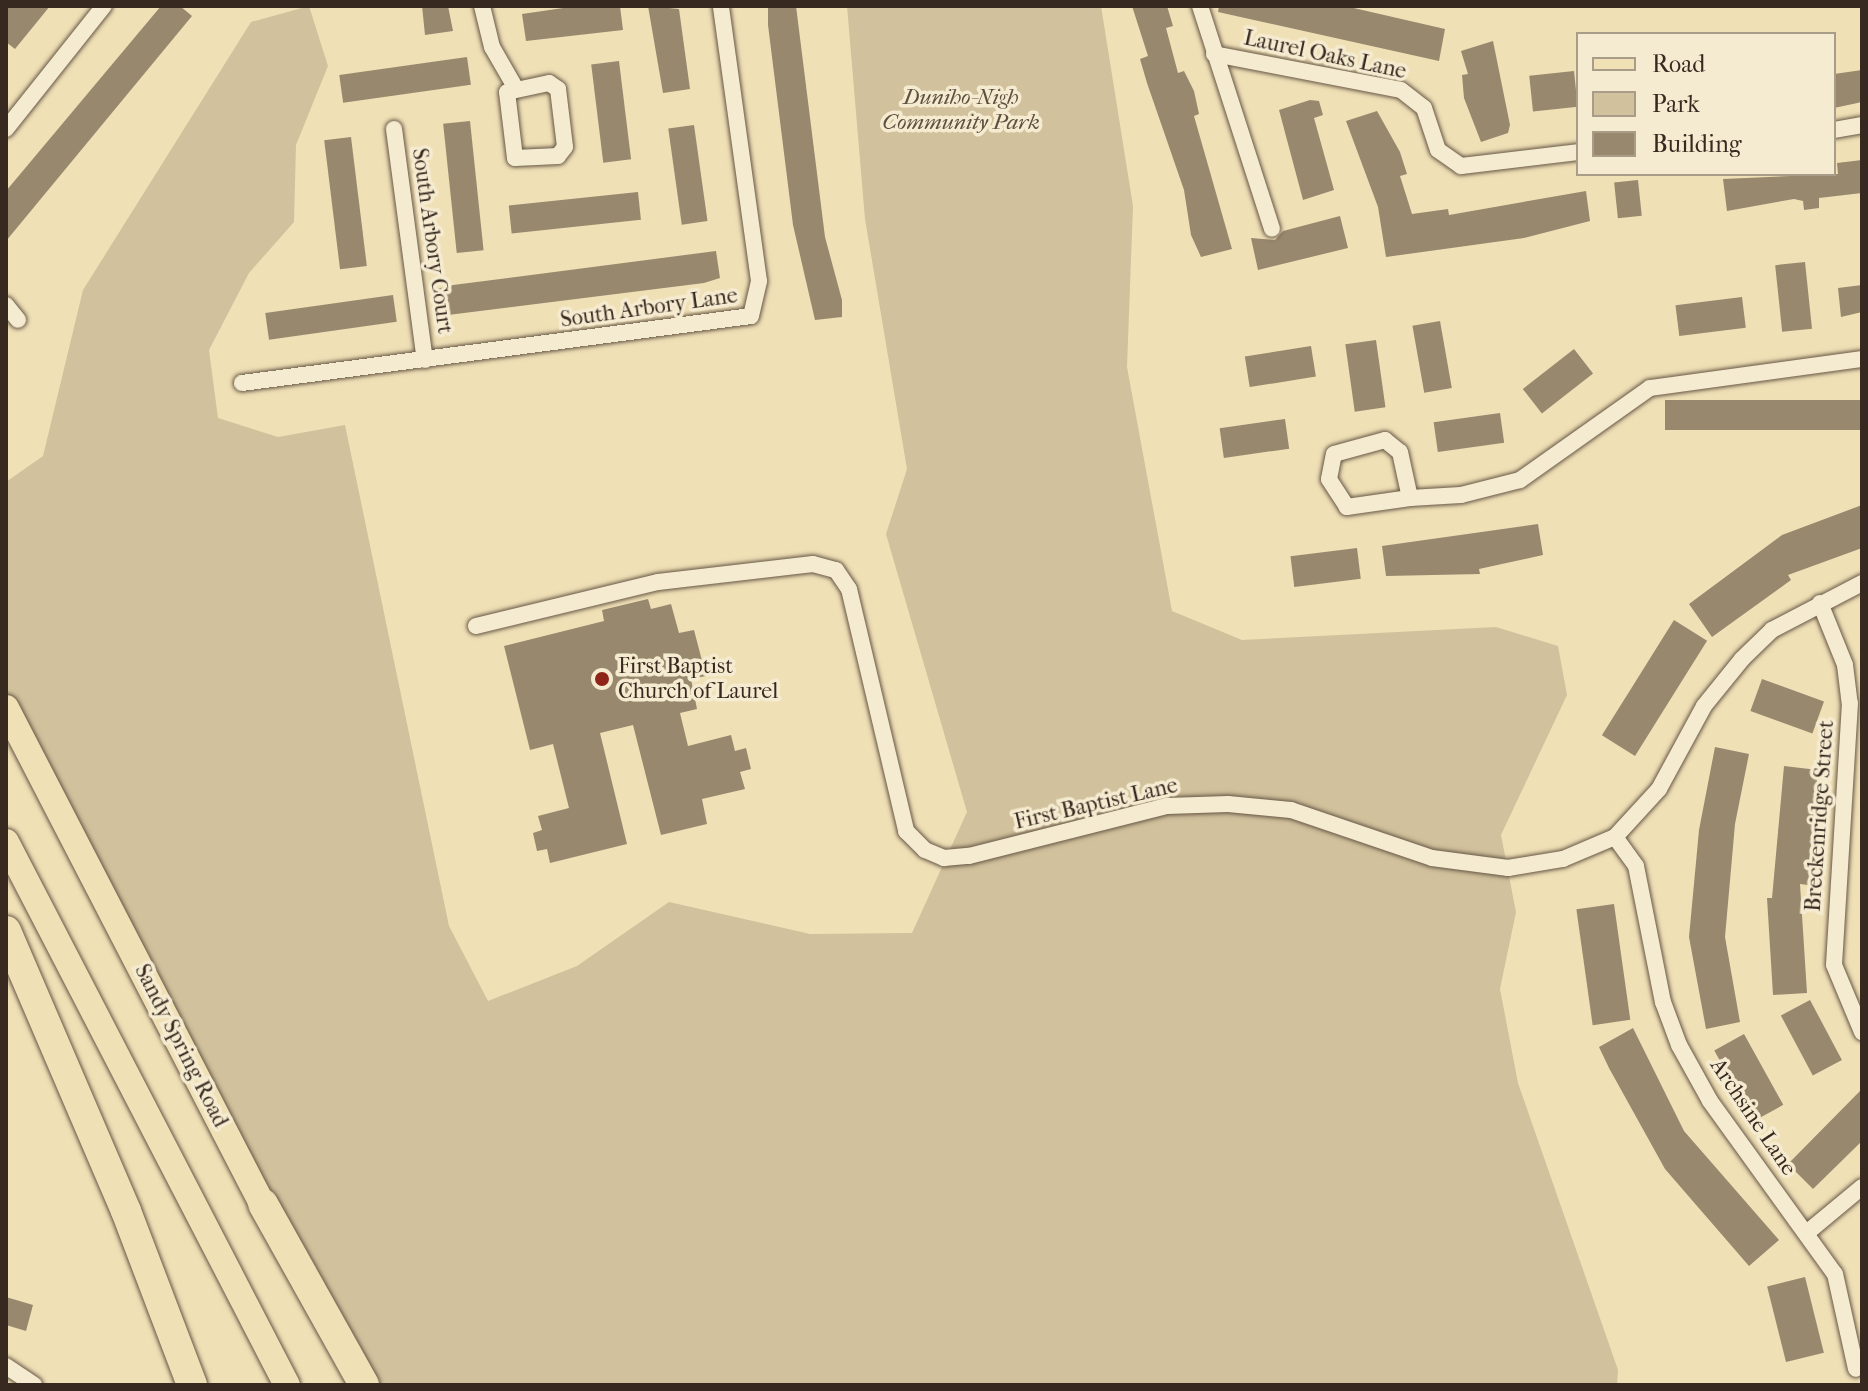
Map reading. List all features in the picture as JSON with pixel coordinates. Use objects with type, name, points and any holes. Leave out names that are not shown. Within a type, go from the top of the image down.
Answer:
[{"type":"highway","points":[[6,931],[131,1224],[192,1385]]},
{"type":"highway","points":[[263,1204],[364,1385]]},
{"type":"main road","name":"Sandy Spring Road","points":[[6,708],[354,1385]]},
{"type":"main road","points":[[6,842],[287,1385]]},
{"type":"street","points":[[6,129],[104,6]]},
{"type":"street","points":[[482,6],[492,47],[515,87]]},
{"type":"street","name":"South Arbory Lane","points":[[242,383],[751,316],[759,281],[721,6]]},
{"type":"street","name":"Laurel Oaks Lane","points":[[1200,6],[1272,229]]},
{"type":"street","name":"Laurel Oaks Lane","points":[[1214,54],[1401,90],[1424,108],[1438,150],[1461,166],[1576,152]]},
{"type":"street","points":[[549,83],[558,89],[565,147],[558,156],[515,158],[507,92],[515,87],[549,83]]},
{"type":"street","points":[[1836,130],[1862,125]]},
{"type":"street","name":"South Arbory Court","points":[[394,129],[425,360]]},
{"type":"street","points":[[6,305],[18,320]]},
{"type":"street","points":[[1410,498],[1394,445],[1369,441],[1334,454],[1329,479],[1347,507],[1461,495],[1520,480],[1650,388],[1862,359]]},
{"type":"street","name":"First Baptist Lane","points":[[476,626],[658,582],[813,564],[836,570],[849,589],[906,831],[944,858],[1167,806],[1228,804],[1291,810],[1432,858],[1508,868],[1563,859],[1615,837],[1659,789],[1704,706],[1742,659],[1772,630],[1862,583]]},
{"type":"street","name":"Breckenridge Street","points":[[1820,603],[1845,665],[1855,753],[1834,965],[1862,1032]]},
{"type":"street","name":"Archsine Lane","points":[[1615,837],[1636,866],[1663,1002],[1679,1045],[1710,1101],[1809,1231],[1835,1274],[1856,1369]]},
{"type":"street","points":[[1809,1231],[1862,1187]]},
{"type":"street","points":[[6,1366],[34,1385]]},
{"type":"green space","name":"Duniho-Nigh Community Park","points":[[309,6],[328,66],[296,145],[294,222],[249,273],[209,350],[218,418],[278,437],[345,425],[449,926],[488,1001],[577,966],[669,902],[810,934],[912,933],[967,812],[886,534],[907,469],[865,219],[847,6],[1101,6],[1133,206],[1127,367],[1172,611],[1242,640],[1496,627],[1558,646],[1567,695],[1501,835],[1516,912],[1500,989],[1518,1083],[1618,1370],[1617,1385],[364,1385],[6,708],[6,482],[43,456],[83,290],[251,22]]},
{"type":"building","points":[[6,6],[50,6],[15,49],[6,42]]},
{"type":"building","points":[[161,6],[180,6],[192,16],[6,241],[6,191]]},
{"type":"building","points":[[422,6],[448,6],[453,31],[425,35]]},
{"type":"building","points":[[577,6],[620,6],[623,30],[526,41],[522,14]]},
{"type":"building","points":[[648,6],[679,9],[690,89],[663,93]]},
{"type":"building","points":[[796,6],[825,237],[842,300],[842,317],[815,320],[793,225],[768,25],[768,8]]},
{"type":"building","points":[[1132,6],[1167,6],[1173,26],[1166,28],[1178,73],[1184,71],[1194,91],[1199,114],[1194,116],[1232,249],[1201,257],[1191,235],[1184,190],[1140,59],[1148,56]]},
{"type":"building","points":[[1219,6],[1345,6],[1445,29],[1439,61],[1218,12]]},
{"type":"building","points":[[1493,41],[1510,125],[1508,133],[1481,142],[1464,98],[1462,75],[1468,74],[1461,51]]},
{"type":"building","points":[[467,57],[471,85],[343,103],[339,75]]},
{"type":"building","points":[[619,61],[631,159],[603,163],[591,64]]},
{"type":"building","points":[[1862,70],[1862,102],[1836,108],[1836,74]]},
{"type":"building","points":[[1574,71],[1576,107],[1533,112],[1529,76]]},
{"type":"building","points":[[1310,100],[1319,101],[1323,115],[1314,118],[1334,190],[1303,200],[1279,110]]},
{"type":"building","points":[[1377,111],[1400,152],[1407,174],[1400,176],[1412,214],[1448,209],[1449,215],[1586,191],[1590,221],[1524,238],[1386,257],[1378,207],[1346,121]]},
{"type":"building","points":[[470,121],[484,250],[457,253],[443,124]]},
{"type":"building","points":[[694,125],[707,221],[682,225],[668,129]]},
{"type":"building","points":[[351,137],[367,266],[340,269],[324,140]]},
{"type":"building","points":[[1862,160],[1862,193],[1819,198],[1819,208],[1804,210],[1803,201],[1794,199],[1727,211],[1723,179],[1836,176],[1837,163]]},
{"type":"building","points":[[1638,180],[1642,216],[1618,218],[1614,183]]},
{"type":"building","points":[[638,192],[641,220],[512,233],[509,206]]},
{"type":"building","points":[[1340,216],[1348,248],[1258,270],[1251,238],[1275,240],[1283,231]]},
{"type":"building","points":[[716,251],[720,278],[704,283],[440,316],[436,289]]},
{"type":"building","points":[[1805,262],[1812,329],[1782,332],[1775,265]]},
{"type":"building","points":[[1862,285],[1862,312],[1841,317],[1838,288]]},
{"type":"building","points":[[393,295],[397,322],[269,340],[265,313]]},
{"type":"building","points":[[1742,297],[1746,328],[1679,336],[1675,305]]},
{"type":"building","points":[[1440,321],[1452,388],[1424,393],[1412,326]]},
{"type":"building","points":[[1376,340],[1385,407],[1355,412],[1345,344]]},
{"type":"building","points":[[1311,346],[1316,377],[1250,387],[1245,356]]},
{"type":"building","points":[[1574,349],[1593,373],[1542,413],[1523,389]]},
{"type":"building","points":[[1665,400],[1862,400],[1862,430],[1665,430]]},
{"type":"building","points":[[1500,413],[1504,443],[1438,452],[1434,422]]},
{"type":"building","points":[[1285,419],[1289,449],[1224,458],[1220,428]]},
{"type":"building","points":[[1862,505],[1862,548],[1788,575],[1791,580],[1712,637],[1689,604],[1782,535]]},
{"type":"building","points":[[1538,524],[1543,555],[1479,569],[1480,574],[1386,576],[1382,546]]},
{"type":"building","points":[[1357,548],[1361,579],[1294,587],[1290,556]]},
{"type":"building","points":[[648,599],[651,609],[671,604],[679,633],[694,630],[706,676],[691,679],[697,709],[680,713],[688,746],[731,735],[735,751],[746,748],[751,769],[740,772],[745,789],[702,799],[707,824],[661,835],[633,725],[600,733],[627,844],[550,863],[547,849],[537,851],[533,833],[542,830],[538,816],[569,808],[553,744],[530,750],[504,646],[604,621],[602,610]]},
{"type":"building","points":[[1674,620],[1707,641],[1635,756],[1602,735]]},
{"type":"building","points":[[1762,679],[1824,702],[1812,734],[1750,711]]},
{"type":"building","points":[[1715,747],[1749,754],[1735,824],[1725,937],[1740,1022],[1706,1029],[1689,937],[1699,830]]},
{"type":"building","points":[[1784,766],[1818,770],[1808,885],[1800,884],[1807,993],[1773,995],[1767,898],[1772,898]]},
{"type":"building","points":[[1614,904],[1630,1020],[1593,1025],[1576,909]]},
{"type":"building","points":[[1810,1000],[1842,1060],[1813,1076],[1781,1015]]},
{"type":"building","points":[[1633,1028],[1684,1131],[1779,1240],[1749,1266],[1665,1169],[1609,1068],[1599,1047]]},
{"type":"building","points":[[1744,1034],[1783,1105],[1754,1121],[1714,1050]]},
{"type":"building","points":[[1862,1089],[1862,1141],[1813,1189],[1788,1164]]},
{"type":"building","points":[[1805,1277],[1824,1353],[1786,1362],[1767,1286]]},
{"type":"building","points":[[6,1297],[33,1305],[26,1331],[6,1325]]},
{"type":"place","name":"First Baptist Church of Laurel","points":[[602,679]]}]
